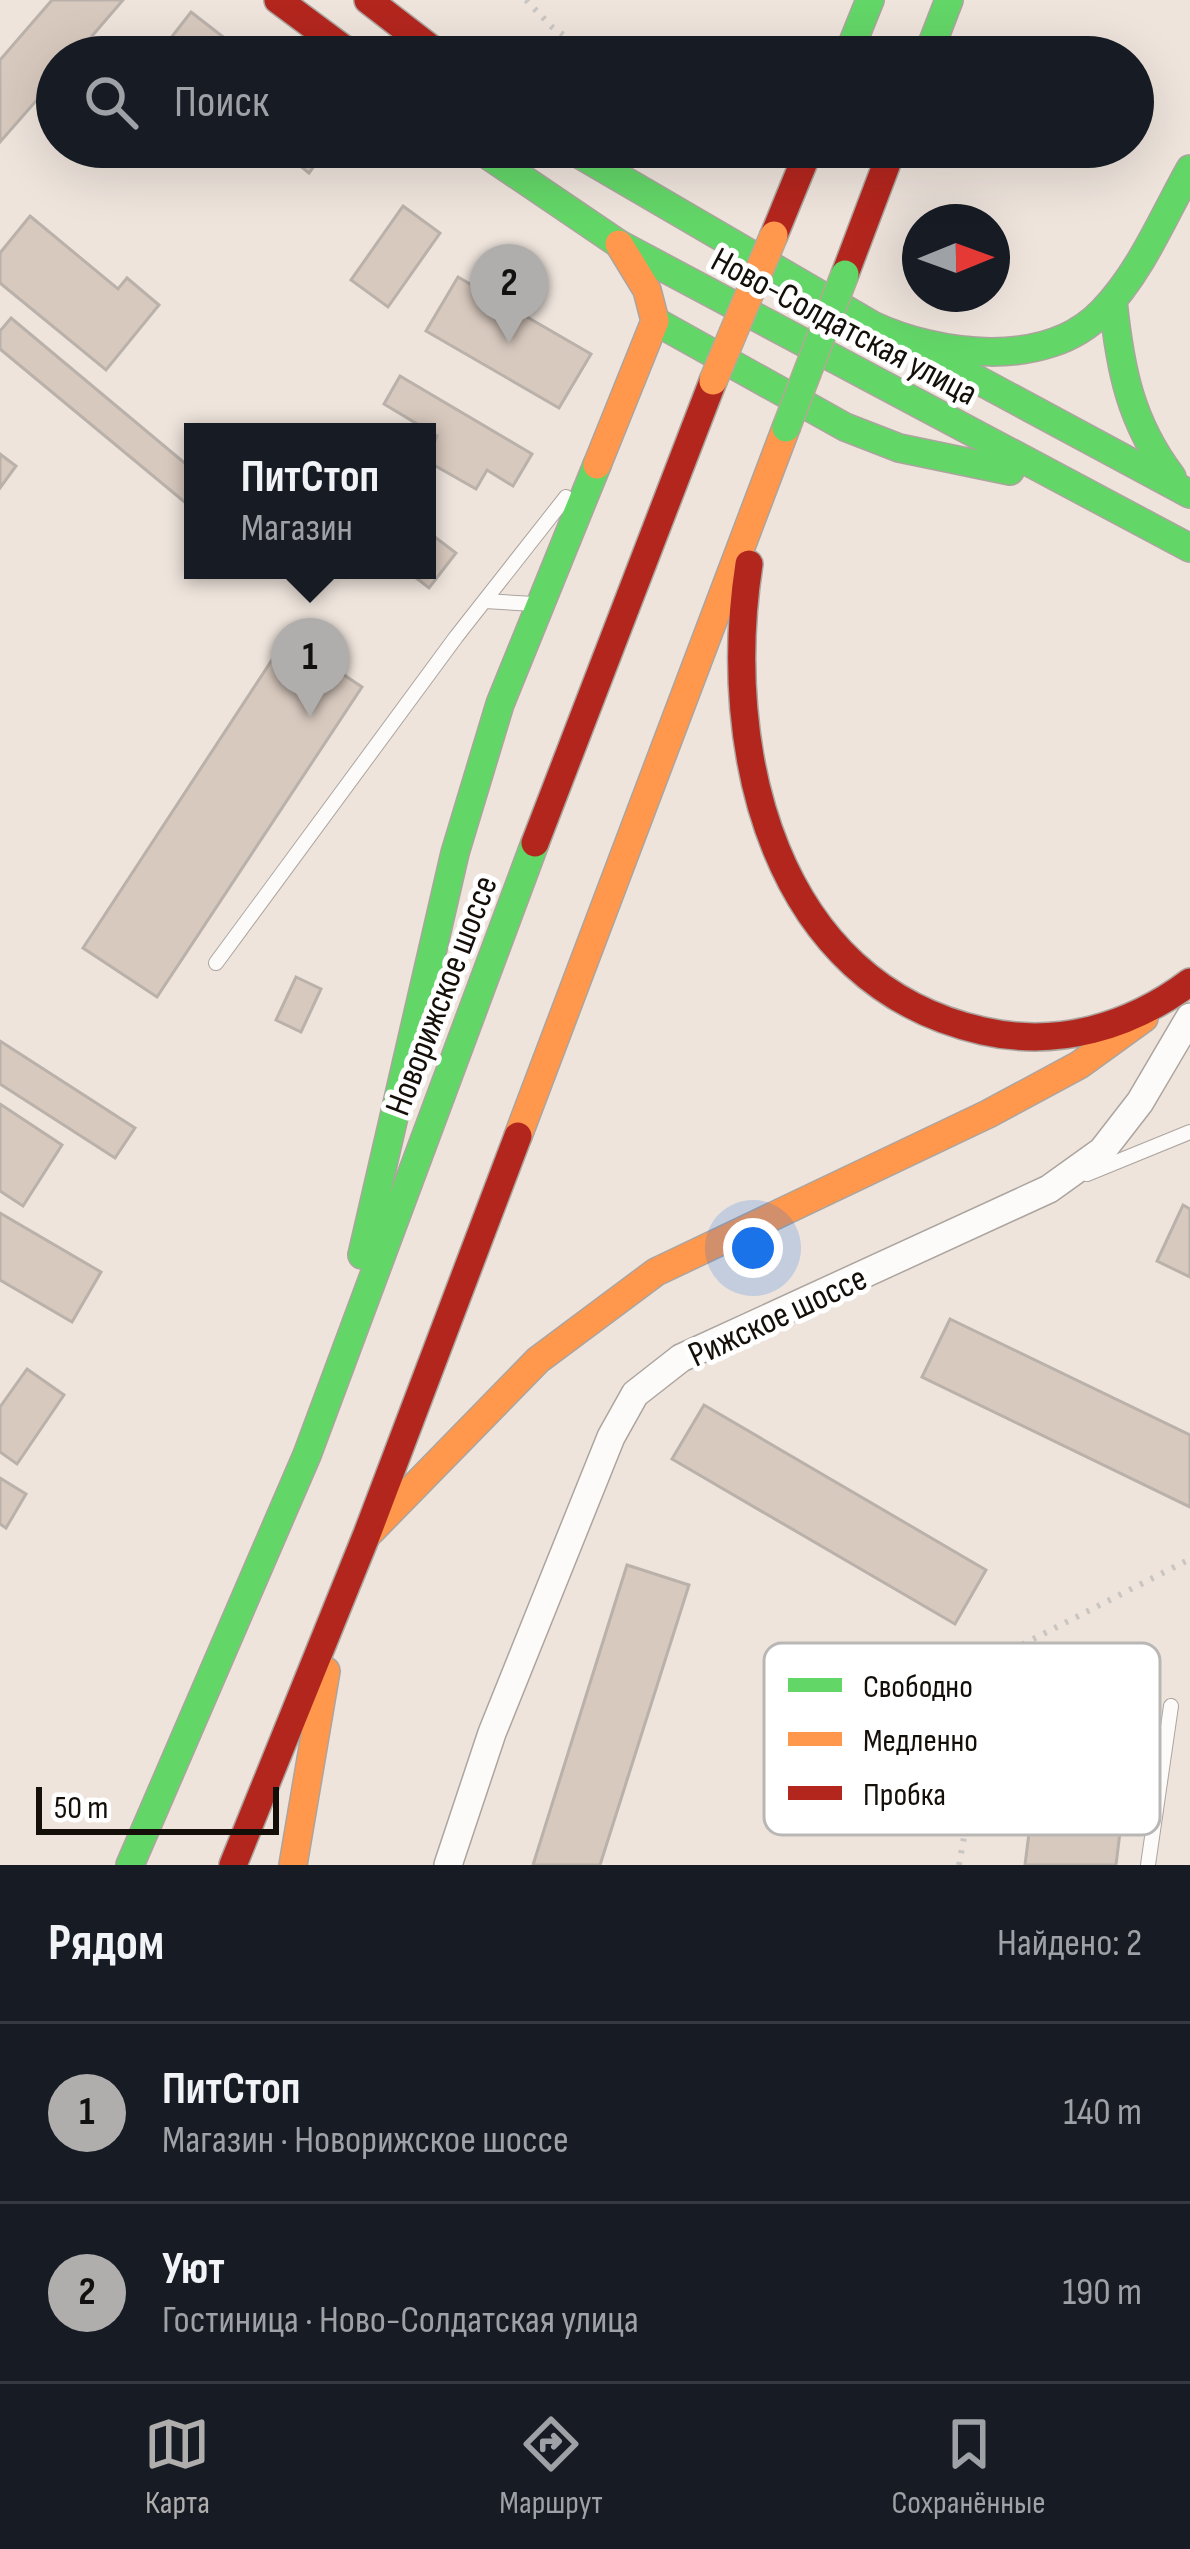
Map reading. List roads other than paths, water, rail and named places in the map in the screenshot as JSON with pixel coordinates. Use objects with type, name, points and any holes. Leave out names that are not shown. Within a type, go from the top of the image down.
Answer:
[{"type":"main road","points":[[278,0],[327,36]]},
{"type":"main road","points":[[368,0],[415,36]]},
{"type":"main road","points":[[855,36],[870,0]]},
{"type":"main road","points":[[935,36],[949,0]]},
{"type":"main road","name":"Ново-Солдатская улица","points":[[507,168],[620,244],[1190,548]]},
{"type":"main road","name":"Ново-Солдатская улица","points":[[602,168],[722,240],[1187,492]]},
{"type":"main road","name":"Новорижское шоссе","points":[[130,1865],[307,1455],[604,659],[801,168]]},
{"type":"main road","points":[[233,1865],[367,1534],[885,168]]},
{"type":"main road","points":[[894,334],[969,350],[1015,349],[1052,342],[1085,328],[1113,301],[1190,169]]},
{"type":"main road","points":[[307,1455],[350,1308],[455,853],[500,704],[655,321],[647,290],[620,244]]},
{"type":"main road","points":[[1113,301],[1122,381],[1144,443],[1187,492]]},
{"type":"main road","points":[[655,321],[845,427],[899,448],[1059,481]]},
{"type":"main road","points":[[759,499],[740,626],[742,713],[764,817],[813,923],[849,965],[897,1004],[975,1035],[1030,1040],[1076,1037],[1184,1016]]},
{"type":"main road","points":[[367,1534],[538,1360],[656,1272],[1184,1016]]},
{"type":"main road","points":[[293,1865],[337,1606]]},
{"type":"street","name":"Рижское шоссе","points":[[448,1865],[492,1733],[610,1436],[635,1394],[682,1358],[1049,1189],[1102,1151],[1140,1102],[1184,1016]]},
{"type":"lane","points":[[216,963],[604,449]]},
{"type":"lane","points":[[485,602],[541,604]]},
{"type":"lane","points":[[1049,1189],[1190,1132]]},
{"type":"lane","points":[[1160,1782],[1171,1706]]},
{"type":"lane","points":[[1148,1865],[1152,1835]]},
{"type":"place","name":"Уют","points":[[509,343]]},
{"type":"place","name":"ПитСтоп","points":[[310,717]]}]
